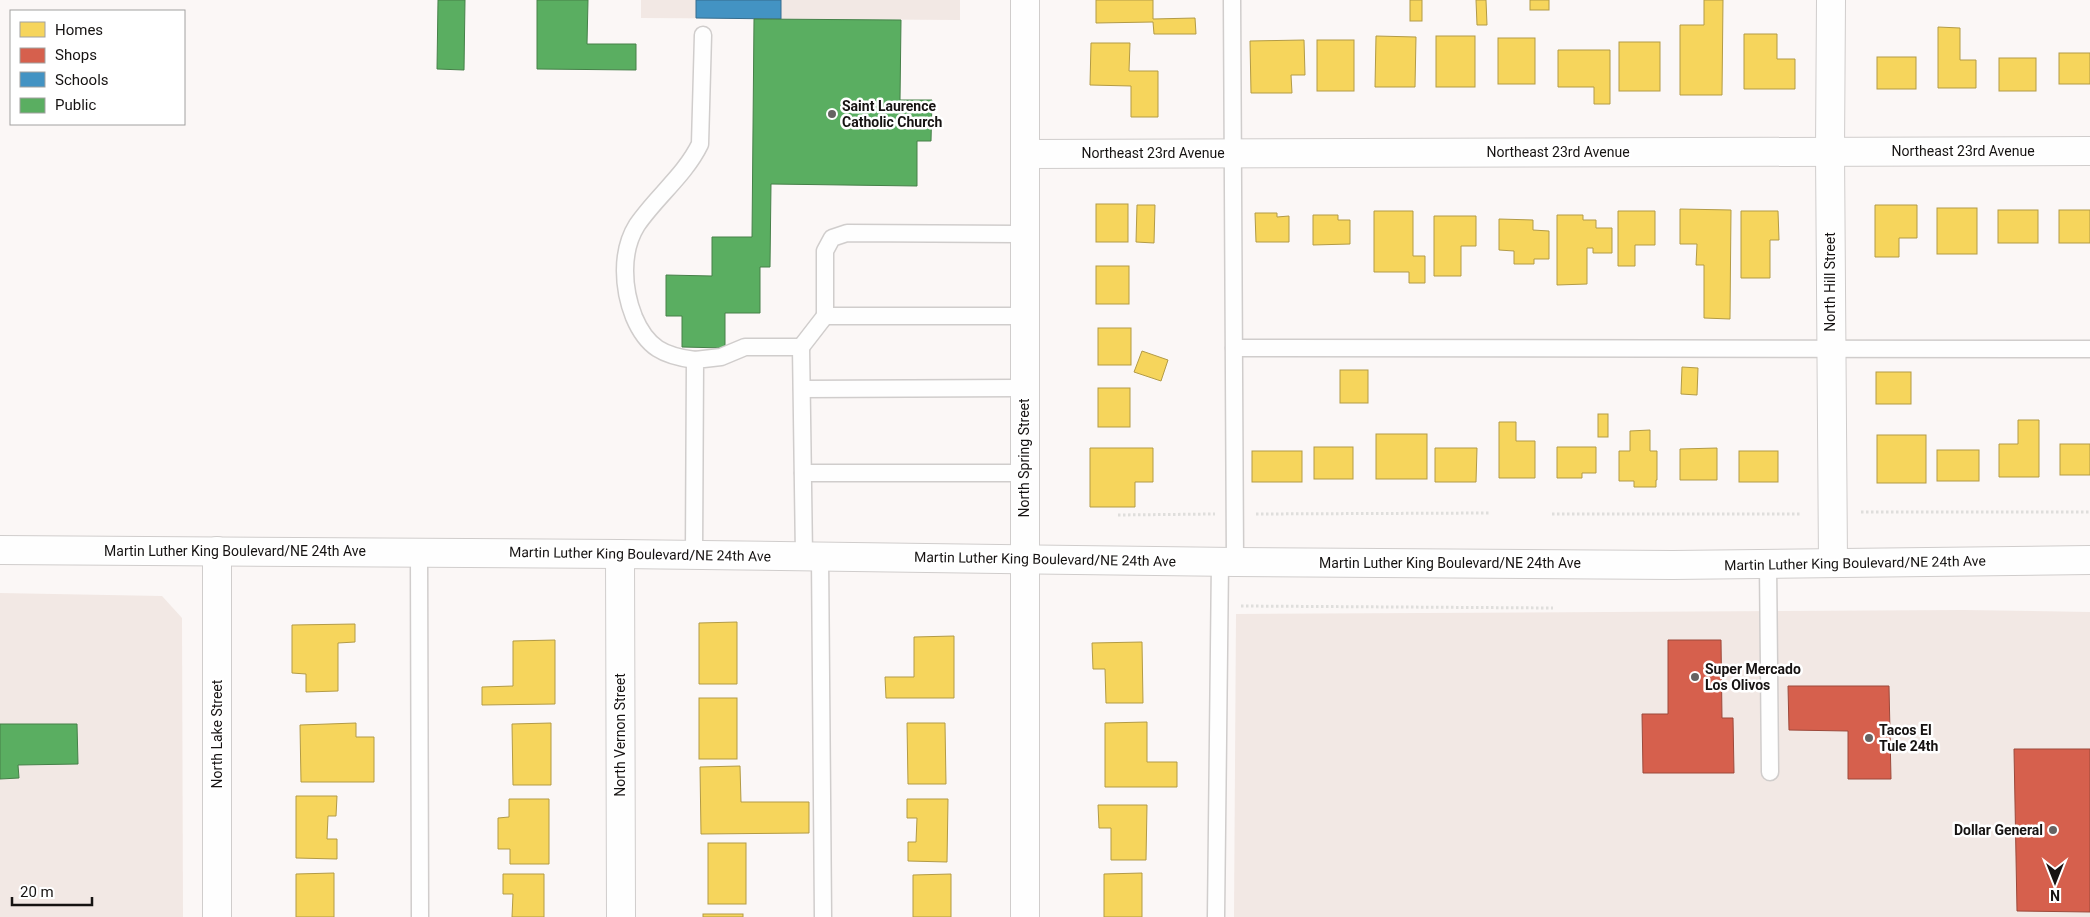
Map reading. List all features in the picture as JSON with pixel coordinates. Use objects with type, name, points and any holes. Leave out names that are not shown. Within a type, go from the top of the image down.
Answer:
[{"type":"street","name":"North Spring Street","points":[[1025,917],[1024,388],[1026,0]]},
{"type":"street","name":"North Hill Street","points":[[1831,0],[1830,349],[1833,563]]},
{"type":"street","name":"Northeast 23rd Avenue","points":[[1026,154],[2090,151]]},
{"type":"street","name":"Martin Luther King Boulevard/NE 24th Ave","points":[[0,550],[419,552],[1654,565],[2090,560]]},
{"type":"street","name":"North Lake Street","points":[[217,551],[217,917]]},
{"type":"street","name":"North Vernon Street","points":[[620,554],[620,917]]},
{"type":"lane","points":[[1216,917],[1219,606],[1235,514],[1232,0]]},
{"type":"lane","points":[[703,35],[700,144],[694,158],[637,226],[629,241],[625,271],[627,300],[638,327],[658,350],[673,357],[695,360],[721,358],[745,347],[801,347]]},
{"type":"lane","points":[[823,917],[812,556],[803,473],[801,347],[825,316],[825,251],[832,238],[847,233],[1025,234]]},
{"type":"lane","points":[[825,316],[1025,316]]},
{"type":"lane","points":[[1234,348],[2090,349]]},
{"type":"lane","points":[[694,555],[695,360]]},
{"type":"lane","points":[[802,389],[1024,388]]},
{"type":"lane","points":[[803,473],[1024,473]]},
{"type":"lane","points":[[419,552],[420,917]]},
{"type":"lane","points":[[1768,564],[1770,772]]},
{"type":"path","points":[[1861,512],[2090,512]]},
{"type":"path","points":[[1118,514],[1490,513]]},
{"type":"path","points":[[1552,514],[1802,514]]},
{"type":"path","points":[[1219,606],[1553,608]]},
{"type":"shaded area","points":[[641,0],[960,0],[960,20],[641,18]]},
{"type":"shaded area","points":[[0,593],[162,596],[182,618],[183,917],[0,917]]},
{"type":"shaded area","points":[[1963,610],[2090,612],[2090,917],[1234,917],[1236,614]]},
{"type":"building: Homes","points":[[1096,0],[1153,0],[1153,19],[1195,18],[1196,34],[1154,34],[1153,22],[1096,23]]},
{"type":"building: Homes","points":[[1410,0],[1422,0],[1422,21],[1410,21]]},
{"type":"building: Homes","points":[[1476,0],[1486,0],[1487,25],[1477,25]]},
{"type":"building: Homes","points":[[1530,0],[1549,0],[1549,10],[1530,10]]},
{"type":"building: Homes","points":[[1704,0],[1723,0],[1722,95],[1680,95],[1680,25],[1704,25]]},
{"type":"building: Homes","points":[[1938,27],[1960,28],[1960,60],[1976,60],[1976,88],[1938,88]]},
{"type":"building: Homes","points":[[1744,34],[1777,34],[1777,59],[1795,59],[1795,89],[1744,89]]},
{"type":"building: Homes","points":[[1376,36],[1416,37],[1415,87],[1375,87]]},
{"type":"building: Homes","points":[[1436,36],[1475,36],[1475,87],[1436,87]]},
{"type":"building: Homes","points":[[1498,38],[1535,38],[1535,84],[1498,84]]},
{"type":"building: Homes","points":[[1304,40],[1305,75],[1291,75],[1292,93],[1251,93],[1250,41]]},
{"type":"building: Homes","points":[[1317,40],[1354,40],[1354,91],[1317,91]]},
{"type":"building: Homes","points":[[1619,42],[1660,42],[1660,91],[1619,91]]},
{"type":"building: Homes","points":[[1091,43],[1130,43],[1129,71],[1158,71],[1158,117],[1131,117],[1131,86],[1090,85]]},
{"type":"building: Homes","points":[[1558,50],[1610,50],[1610,104],[1594,104],[1594,87],[1558,87]]},
{"type":"building: Homes","points":[[2059,53],[2090,53],[2090,84],[2059,84]]},
{"type":"building: Homes","points":[[1877,57],[1916,57],[1916,89],[1877,89]]},
{"type":"building: Homes","points":[[1999,58],[2036,58],[2036,91],[1999,91]]},
{"type":"building: Homes","points":[[1096,204],[1128,204],[1128,242],[1096,242]]},
{"type":"building: Homes","points":[[1137,205],[1155,205],[1154,243],[1136,242]]},
{"type":"building: Homes","points":[[1875,205],[1917,205],[1917,238],[1899,238],[1899,257],[1875,257]]},
{"type":"building: Homes","points":[[1937,208],[1977,208],[1977,254],[1937,254]]},
{"type":"building: Homes","points":[[1680,209],[1731,210],[1730,319],[1704,318],[1704,265],[1696,265],[1697,244],[1680,244]]},
{"type":"building: Homes","points":[[1998,210],[2038,210],[2038,243],[1998,243]]},
{"type":"building: Homes","points":[[2059,210],[2090,210],[2090,243],[2059,243]]},
{"type":"building: Homes","points":[[1374,211],[1413,211],[1413,256],[1425,256],[1425,283],[1409,283],[1409,272],[1374,272]]},
{"type":"building: Homes","points":[[1618,211],[1655,211],[1655,245],[1635,245],[1635,266],[1618,266]]},
{"type":"building: Homes","points":[[1741,211],[1778,211],[1779,240],[1770,240],[1770,278],[1741,278]]},
{"type":"building: Homes","points":[[1255,213],[1277,213],[1277,217],[1289,216],[1289,242],[1256,242]]},
{"type":"building: Homes","points":[[1313,215],[1338,215],[1338,220],[1350,220],[1350,244],[1313,245]]},
{"type":"building: Homes","points":[[1557,215],[1583,215],[1583,220],[1596,220],[1596,228],[1612,228],[1612,253],[1593,253],[1593,248],[1587,248],[1587,284],[1557,285]]},
{"type":"building: Homes","points":[[1434,216],[1476,216],[1476,246],[1461,246],[1461,276],[1434,276]]},
{"type":"building: Homes","points":[[1499,219],[1533,220],[1533,230],[1549,231],[1549,259],[1534,259],[1534,264],[1514,264],[1514,251],[1499,250]]},
{"type":"building: Homes","points":[[1096,266],[1129,266],[1129,304],[1096,304]]},
{"type":"building: Homes","points":[[1098,328],[1131,328],[1131,365],[1098,365]]},
{"type":"building: Homes","points":[[1142,351],[1168,360],[1161,381],[1134,372]]},
{"type":"building: Homes","points":[[1682,367],[1698,368],[1697,395],[1681,394]]},
{"type":"building: Homes","points":[[1340,370],[1368,370],[1368,403],[1340,403]]},
{"type":"building: Homes","points":[[1876,372],[1911,372],[1911,404],[1876,404]]},
{"type":"building: Homes","points":[[1098,388],[1130,388],[1130,427],[1098,427]]},
{"type":"building: Homes","points":[[1598,414],[1608,414],[1608,437],[1598,437]]},
{"type":"building: Homes","points":[[2018,420],[2039,420],[2039,477],[1999,477],[1999,444],[2018,444]]},
{"type":"building: Homes","points":[[1499,422],[1516,422],[1516,441],[1535,441],[1535,478],[1499,478]]},
{"type":"building: Homes","points":[[1650,430],[1650,451],[1657,451],[1656,487],[1634,487],[1634,481],[1619,481],[1619,451],[1630,451],[1630,431]]},
{"type":"building: Homes","points":[[1376,434],[1427,434],[1427,479],[1376,479]]},
{"type":"building: Homes","points":[[1877,435],[1926,435],[1926,483],[1877,483]]},
{"type":"building: Homes","points":[[2060,444],[2090,444],[2090,475],[2060,475]]},
{"type":"building: Homes","points":[[1314,447],[1353,447],[1353,479],[1314,479]]},
{"type":"building: Homes","points":[[1557,447],[1596,447],[1596,473],[1582,473],[1582,478],[1557,478]]},
{"type":"building: Homes","points":[[1090,448],[1153,448],[1153,482],[1135,482],[1135,507],[1090,507]]},
{"type":"building: Homes","points":[[1435,448],[1477,448],[1476,482],[1435,482]]},
{"type":"building: Homes","points":[[1717,448],[1717,480],[1680,480],[1680,449]]},
{"type":"building: Homes","points":[[1937,450],[1979,450],[1979,481],[1937,481]]},
{"type":"building: Homes","points":[[1252,451],[1302,451],[1302,482],[1252,482]]},
{"type":"building: Homes","points":[[1739,451],[1778,451],[1778,482],[1739,482]]},
{"type":"building: Homes","points":[[737,622],[737,684],[699,684],[699,623]]},
{"type":"building: Homes","points":[[355,624],[355,642],[338,643],[338,691],[306,692],[306,674],[292,673],[292,625]]},
{"type":"building: Homes","points":[[954,636],[954,698],[886,698],[885,677],[914,677],[914,637]]},
{"type":"building: Homes","points":[[555,640],[555,704],[482,705],[482,687],[513,686],[513,641]]},
{"type":"building: Homes","points":[[1142,642],[1143,703],[1106,703],[1105,669],[1093,669],[1092,643]]},
{"type":"building: Homes","points":[[699,698],[737,698],[737,759],[699,759]]},
{"type":"building: Homes","points":[[1147,722],[1147,762],[1177,762],[1177,787],[1105,787],[1105,723]]},
{"type":"building: Homes","points":[[356,723],[356,737],[374,737],[374,782],[301,782],[300,725]]},
{"type":"building: Homes","points":[[551,723],[551,785],[513,785],[512,724]]},
{"type":"building: Homes","points":[[907,723],[945,723],[946,784],[908,784]]},
{"type":"building: Homes","points":[[740,766],[741,802],[809,802],[809,833],[701,834],[700,767]]},
{"type":"building: Homes","points":[[296,796],[337,796],[336,816],[328,816],[327,839],[337,839],[337,859],[296,858]]},
{"type":"building: Homes","points":[[509,799],[549,799],[549,864],[510,864],[510,849],[498,849],[498,818],[509,817]]},
{"type":"building: Homes","points":[[907,799],[948,799],[947,862],[908,861],[908,842],[916,842],[917,818],[907,818]]},
{"type":"building: Homes","points":[[1098,805],[1147,805],[1146,860],[1111,860],[1111,828],[1099,828]]},
{"type":"building: Homes","points":[[708,843],[746,843],[746,904],[708,904]]},
{"type":"building: Homes","points":[[334,873],[334,917],[296,917],[296,874]]},
{"type":"building: Homes","points":[[1142,873],[1142,917],[1104,917],[1104,874]]},
{"type":"building: Homes","points":[[503,874],[544,874],[544,917],[512,917],[513,894],[503,894]]},
{"type":"building: Homes","points":[[951,874],[951,917],[913,917],[913,875]]},
{"type":"building: Homes","points":[[703,914],[743,914],[743,917],[703,917]]},
{"type":"building: Shops","name":"Super Mercado Los Olivos","points":[[1668,640],[1721,640],[1722,718],[1733,718],[1734,773],[1643,773],[1642,714],[1668,714]]},
{"type":"building: Shops","name":"Tacos El Tule 24th","points":[[1788,686],[1889,686],[1891,779],[1848,779],[1848,731],[1789,730]]},
{"type":"building: Shops","name":"Dollar General","points":[[2014,749],[2090,749],[2090,912],[2017,911]]},
{"type":"building: Schools","points":[[696,0],[781,0],[781,19],[696,18]]},
{"type":"building: Public","points":[[438,0],[465,0],[464,70],[437,69]]},
{"type":"building: Public","points":[[537,0],[588,0],[587,44],[636,44],[636,70],[537,69]]},
{"type":"building: Public","points":[[754,19],[901,20],[900,100],[932,100],[931,141],[917,141],[917,186],[771,184],[770,267],[760,267],[760,313],[725,313],[725,348],[682,347],[682,316],[666,316],[666,275],[712,276],[712,237],[752,237]]},
{"type":"building: Public","points":[[0,724],[77,724],[78,764],[18,765],[19,778],[0,779]]},
{"type":"place","name":"Saint Laurence Catholic Church","points":[[832,114]]},
{"type":"place","name":"Super Mercado Los Olivos","points":[[1695,677]]},
{"type":"place","name":"Tacos El Tule 24th","points":[[1869,738]]},
{"type":"place","name":"Dollar General","points":[[2053,830]]}]
